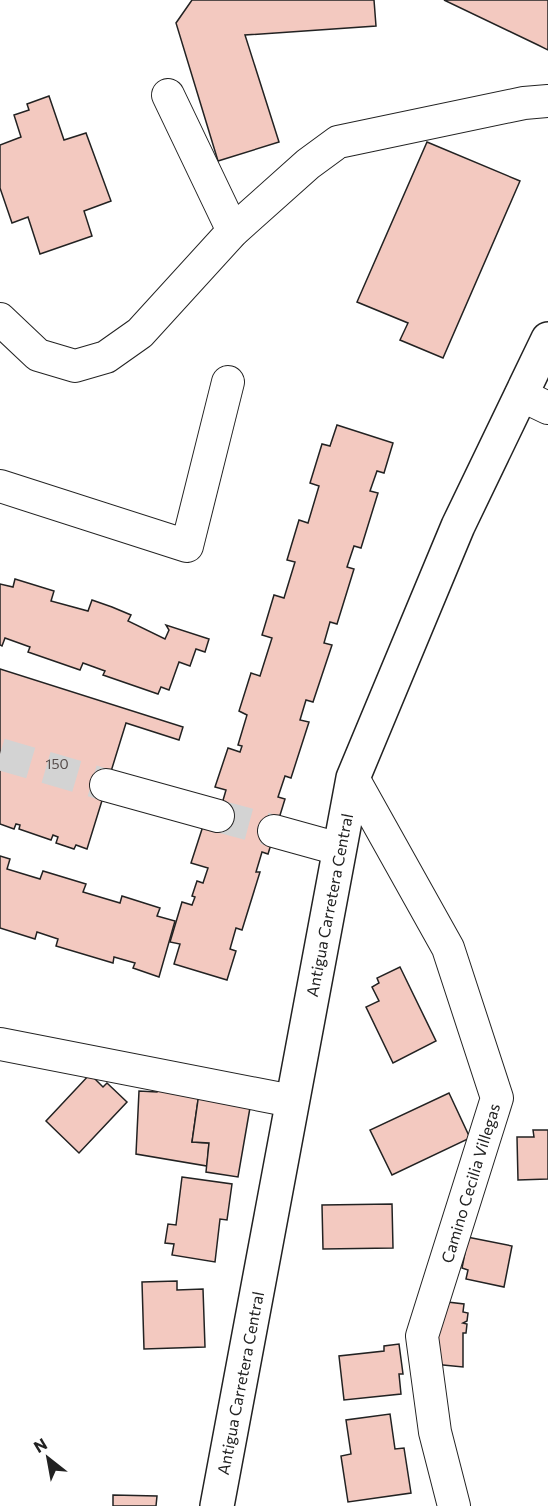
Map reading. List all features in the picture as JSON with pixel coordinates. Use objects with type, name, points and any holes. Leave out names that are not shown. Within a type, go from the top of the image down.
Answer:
[{"type":"street","points":[[168,95],[233,231]]},
{"type":"street","points":[[0,319],[14,335],[38,355],[75,366],[106,357],[140,333],[233,231],[308,164],[338,142],[524,103],[548,101]]},
{"type":"street","name":"Antigua Carretera Central","points":[[217,1506],[352,778],[458,526],[535,401],[548,339]]},
{"type":"street","points":[[0,486],[187,546],[228,382]]},
{"type":"street","name":"Camino Cecilia Villegas","points":[[352,778],[448,948],[497,1098],[422,1336],[435,1432],[454,1506]]},
{"type":"street","points":[[106,785],[218,816]]},
{"type":"street","points":[[274,831],[339,849]]},
{"type":"street","points":[[0,1044],[292,1101]]},
{"type":"building","points":[[192,0],[374,0],[376,26],[245,35],[279,142],[218,161],[176,23]]},
{"type":"building","points":[[444,0],[548,0],[548,50],[538,45]]},
{"type":"building","points":[[49,96],[64,140],[86,133],[111,201],[84,211],[92,236],[40,254],[28,217],[12,223],[0,188],[0,145],[21,137],[14,115],[29,110],[27,104]]},
{"type":"building","points":[[427,142],[520,181],[443,358],[400,340],[408,323],[357,302]]},
{"type":"building","points":[[337,425],[393,443],[384,473],[377,471],[370,491],[378,493],[361,548],[354,546],[347,567],[354,569],[337,624],[330,622],[324,643],[332,645],[313,702],[306,700],[300,720],[309,722],[291,778],[285,776],[278,797],[285,799],[268,854],[262,852],[256,872],[260,872],[242,930],[236,928],[230,949],[236,951],[227,980],[174,964],[180,944],[170,942],[182,902],[192,905],[195,897],[192,896],[197,881],[203,883],[208,868],[191,863],[204,823],[217,821],[226,790],[215,787],[228,748],[240,752],[242,746],[238,745],[247,715],[239,711],[251,673],[260,676],[272,638],[262,635],[274,595],[284,598],[295,562],[287,560],[299,520],[308,523],[319,486],[310,483],[322,444],[330,446]]},
{"type":"building","points":[[15,579],[54,591],[51,601],[88,611],[92,600],[112,607],[131,615],[128,621],[165,639],[169,630],[166,625],[209,639],[205,652],[196,649],[190,666],[179,662],[169,690],[161,687],[158,694],[103,675],[105,671],[83,663],[80,670],[28,652],[30,647],[5,638],[2,646],[0,645],[0,584],[13,587]]},
{"type":"building","points":[[0,669],[183,727],[179,740],[126,723],[87,849],[76,845],[74,849],[56,843],[58,837],[53,835],[51,840],[19,829],[20,825],[16,824],[14,829],[0,824]]},
{"type":"building","points":[[0,856],[10,859],[7,869],[40,879],[43,871],[86,884],[83,892],[120,903],[122,896],[160,908],[157,916],[175,921],[159,977],[133,968],[135,963],[114,957],[113,963],[56,946],[58,939],[37,932],[35,939],[0,928]]},
{"type":"building","points":[[400,967],[436,1041],[393,1063],[366,1007],[379,1001],[372,987],[379,983],[377,978]]},
{"type":"building","points":[[90,1074],[103,1087],[107,1083],[127,1102],[79,1153],[46,1121]]},
{"type":"building","points":[[158,1087],[199,1093],[192,1142],[209,1143],[207,1166],[136,1154],[139,1091],[157,1092]]},
{"type":"building","points":[[199,1093],[251,1102],[238,1177],[206,1172],[209,1143],[192,1142]]},
{"type":"building","points":[[449,1093],[470,1138],[392,1175],[370,1130]]},
{"type":"building","points":[[533,1130],[548,1130],[548,1179],[518,1180],[517,1137],[534,1137]]},
{"type":"building","points":[[182,1177],[232,1184],[227,1220],[220,1219],[215,1262],[172,1255],[174,1244],[165,1243],[168,1224],[176,1225]]},
{"type":"building","points":[[392,1204],[393,1248],[323,1249],[322,1205]]},
{"type":"building","points":[[462,1236],[512,1246],[504,1287],[466,1279],[468,1270],[462,1268],[465,1253],[458,1251]]},
{"type":"building","points":[[177,1281],[177,1290],[203,1289],[205,1347],[144,1349],[142,1282]]},
{"type":"building","points":[[439,1301],[464,1304],[463,1312],[468,1313],[467,1321],[463,1323],[467,1324],[466,1333],[463,1333],[463,1367],[433,1364]]},
{"type":"building","points":[[399,1344],[403,1374],[399,1374],[401,1394],[344,1400],[339,1356],[384,1351],[384,1346]]},
{"type":"building","points":[[390,1414],[395,1449],[404,1448],[411,1493],[348,1502],[341,1456],[351,1454],[346,1420]]},
{"type":"building","points":[[113,1495],[157,1496],[156,1506],[113,1506]]},
{"type":"tunnel","points":[[0,754],[106,785]]},
{"type":"tunnel","points":[[218,816],[274,831]]}]
